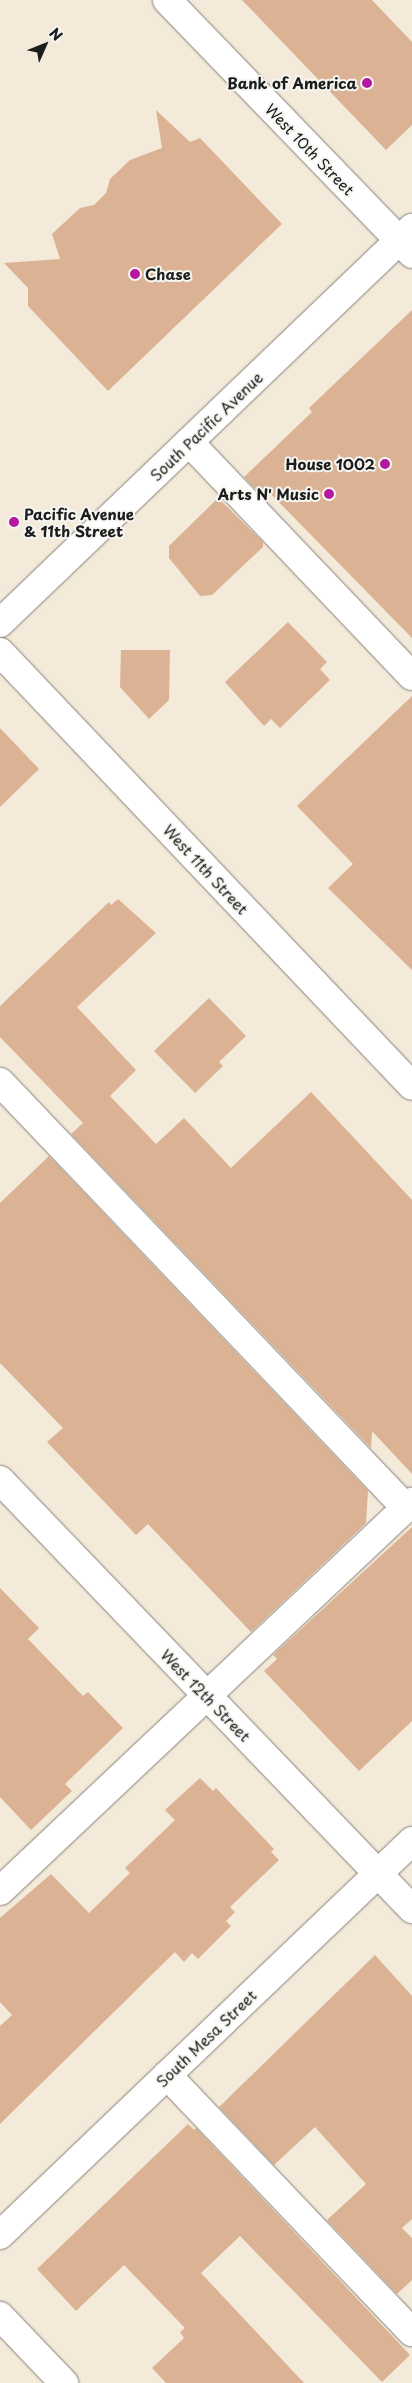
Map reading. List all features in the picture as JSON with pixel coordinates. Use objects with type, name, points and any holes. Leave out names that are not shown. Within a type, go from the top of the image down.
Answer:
[{"type":"street","name":"West 10th Street","points":[[167,0],[408,241]]},
{"type":"street","name":"South Pacific Avenue","points":[[0,623],[189,442],[408,241]]},
{"type":"street","points":[[189,442],[412,676]]},
{"type":"street","name":"West 11th Street","points":[[0,652],[412,1086]]},
{"type":"street","points":[[0,1082],[409,1505],[208,1697],[0,1891]]},
{"type":"street","name":"West 12th Street","points":[[0,1480],[412,1909]]},
{"type":"street","name":"South Mesa Street","points":[[0,2235],[412,1841]]},
{"type":"street","points":[[167,2075],[412,2332]]},
{"type":"street","points":[[0,2316],[64,2383]]},
{"type":"building","name":"Bank of America","points":[[242,0],[372,0],[412,42],[412,125],[386,150]]},
{"type":"building","points":[[156,110],[190,142],[200,138],[282,224],[108,391],[28,306],[28,288],[4,263],[60,259],[52,234],[80,208],[94,205],[106,193],[110,179],[130,160],[162,148]]},
{"type":"building","points":[[412,310],[412,638],[266,489],[265,499],[244,477],[312,412],[309,408]]},
{"type":"building","points":[[218,498],[263,542],[263,547],[212,595],[200,596],[169,558],[169,546]]},
{"type":"building","points":[[288,622],[327,662],[320,669],[330,680],[280,728],[271,719],[264,726],[225,682]]},
{"type":"building","points":[[121,650],[170,650],[169,700],[149,719],[120,687]]},
{"type":"building","points":[[412,696],[412,970],[328,888],[353,864],[297,806]]},
{"type":"building","points":[[0,728],[39,769],[0,807]]},
{"type":"building","points":[[118,899],[156,933],[77,1007],[136,1070],[110,1096],[156,1144],[184,1118],[231,1168],[311,1092],[412,1200],[412,1474],[372,1431],[371,1448],[71,1134],[83,1123],[0,1037],[0,1006],[109,902],[111,905]]},
{"type":"building","points":[[209,998],[246,1036],[219,1062],[223,1066],[195,1093],[154,1051]]},
{"type":"building","points":[[49,1156],[368,1491],[366,1523],[251,1632],[148,1524],[136,1535],[47,1442],[63,1428],[0,1363],[0,1203]]},
{"type":"building","points":[[412,1527],[412,1721],[359,1771],[264,1671],[277,1659],[273,1655]]},
{"type":"building","points":[[0,1588],[39,1628],[28,1639],[83,1696],[88,1692],[123,1728],[65,1784],[72,1791],[31,1830],[0,1797]]},
{"type":"building","points":[[200,1778],[213,1791],[216,1788],[274,1849],[271,1852],[279,1860],[230,1907],[235,1912],[226,1921],[231,1926],[198,1959],[192,1953],[184,1962],[175,1952],[0,2124],[0,2026],[12,2015],[0,2002],[0,1918],[51,1874],[89,1913],[130,1873],[125,1868],[175,1820],[165,1810]]},
{"type":"building","points":[[375,1955],[412,1996],[412,2219],[402,2228],[412,2238],[412,2280],[397,2294],[327,2220],[366,2184],[315,2127],[274,2165],[219,2107]]},
{"type":"building","points":[[188,2124],[194,2130],[196,2128],[410,2355],[382,2382],[240,2236],[201,2273],[304,2383],[166,2383],[152,2368],[184,2338],[180,2332],[185,2328],[124,2265],[76,2311],[37,2269]]},
{"type":"place","name":"Bank of America","points":[[367,83]]},
{"type":"place","name":"Chase","points":[[135,274]]},
{"type":"place","name":"House 1002","points":[[385,464]]},
{"type":"place","name":"Arts N' Music","points":[[329,494]]},
{"type":"place","name":"Pacific Avenue & 11th Street","points":[[14,522]]}]
